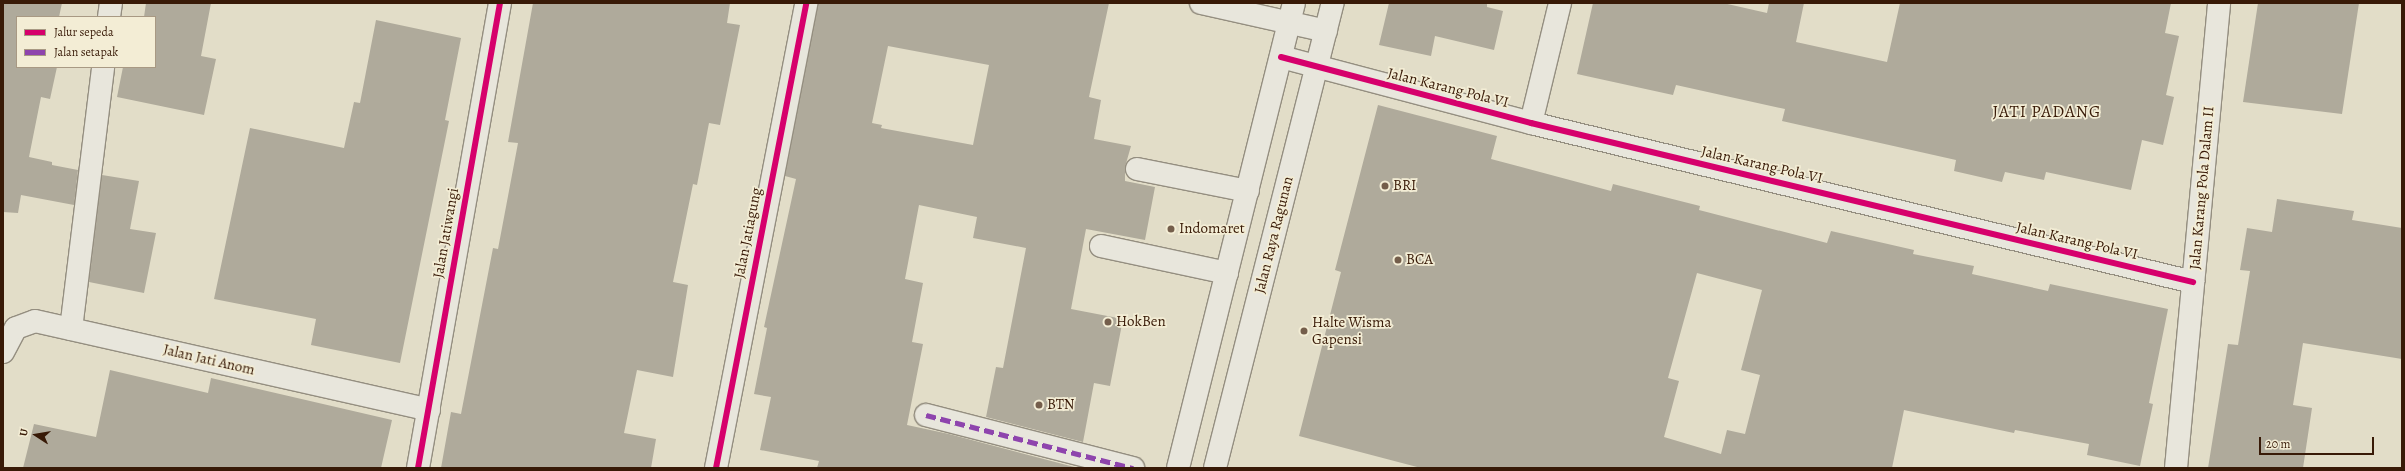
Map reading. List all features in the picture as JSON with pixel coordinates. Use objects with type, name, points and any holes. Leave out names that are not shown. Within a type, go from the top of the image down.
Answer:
[{"type":"street","points":[[109,16],[111,3]]},
{"type":"street","name":"Jalan Jatiwangi","points":[[418,468],[500,3]]},
{"type":"street","name":"Jalan Jatiagung","points":[[716,468],[806,3]]},
{"type":"street","points":[[1201,3],[1292,13],[1326,31]]},
{"type":"street","name":"Jalan Raya Ragunan","points":[[1215,468],[1322,69],[1326,31],[1333,3]]},
{"type":"street","points":[[1531,123],[1560,3]]},
{"type":"street","name":"Jalan Karang Pola Dalam II","points":[[2176,468],[2219,3]]},
{"type":"street","points":[[1178,468],[1292,13]]},
{"type":"street","name":"Jalan Karang Pola VI","points":[[1281,57],[1531,123],[2193,282]]},
{"type":"street","points":[[71,329],[103,68]]},
{"type":"street","points":[[1137,169],[1248,191]]},
{"type":"street","points":[[1101,246],[1227,273]]},
{"type":"street","name":"Jalan Jati Anom","points":[[3,352],[12,333],[26,324],[35,321],[429,410]]},
{"type":"street","points":[[926,415],[1133,468]]},
{"type":"building","points":[[3,3],[62,3],[59,16],[16,16],[16,68],[57,68],[50,99],[41,97],[29,157],[52,162],[52,165],[78,170],[74,205],[21,195],[18,213],[3,212]]},
{"type":"building","points":[[146,3],[211,3],[201,56],[216,59],[204,115],[117,97],[123,68],[156,68],[156,16],[144,16]]},
{"type":"building","points":[[533,3],[730,3],[727,23],[740,25],[720,125],[709,123],[697,185],[693,184],[673,282],[688,285],[673,377],[637,370],[624,433],[656,439],[651,468],[441,468],[451,412],[461,414],[493,248],[498,249],[518,143],[508,142]]},
{"type":"building","points":[[818,3],[1109,3],[1089,97],[1101,100],[1094,139],[1131,146],[1125,167],[1125,181],[1155,187],[1145,240],[1086,229],[1071,309],[1123,319],[1110,386],[1094,383],[1083,442],[986,417],[996,367],[1003,368],[1026,248],[973,238],[977,217],[919,205],[905,279],[923,283],[912,342],[923,344],[907,425],[949,434],[1078,468],[817,468],[819,461],[760,450],[771,397],[754,394],[767,328],[764,327],[796,179],[785,176]],"holes":[[[888,46],[989,65],[973,145],[881,128],[882,125],[872,123]]]},
{"type":"building","points":[[1389,3],[1487,3],[1487,7],[1503,11],[1494,50],[1435,36],[1431,56],[1379,45]]},
{"type":"building","points":[[1593,3],[1723,3],[1767,13],[1769,3],[1804,3],[1796,42],[1887,62],[1900,3],[2171,3],[2165,33],[2179,36],[2166,95],[2174,97],[2163,145],[2142,140],[2131,190],[2046,172],[2044,180],[2005,172],[2002,182],[1954,171],[1956,160],[1782,121],[1785,109],[1676,85],[1673,95],[1577,74]]},
{"type":"building","points":[[2258,3],[2359,3],[2342,114],[2243,102]]},
{"type":"building","points":[[376,20],[461,38],[445,120],[449,121],[400,363],[311,345],[316,319],[214,299],[250,128],[344,148],[354,102],[360,103]]},
{"type":"building","points":[[1378,105],[1497,136],[1491,159],[1611,191],[1613,184],[1700,206],[1699,210],[1827,243],[1831,231],[1914,250],[1913,254],[1974,266],[1972,274],[2048,291],[2050,284],[2168,309],[2149,403],[2153,404],[2140,466],[2087,455],[2089,444],[2015,430],[2014,433],[1904,410],[1892,468],[1421,468],[1299,436],[1341,272],[1335,270]],"holes":[[[1697,273],[1762,290],[1741,370],[1760,375],[1745,434],[1727,430],[1721,454],[1664,437],[1679,381],[1668,378]]]},
{"type":"building","points":[[102,175],[139,181],[130,229],[156,233],[144,293],[89,282]]},
{"type":"building","points":[[2277,199],[2354,211],[2352,220],[2402,228],[2402,359],[2303,343],[2293,405],[2312,408],[2303,468],[2208,468],[2228,344],[2238,345],[2250,271],[2240,270],[2247,228],[2272,232]]},
{"type":"building","points":[[110,370],[208,393],[211,378],[392,420],[381,468],[23,468],[34,424],[96,437]]},
{"type":"marked path","points":[[926,415],[1133,468]]},
{"type":"cycle path","points":[[418,468],[500,3]]},
{"type":"cycle path","points":[[716,468],[806,3]]},
{"type":"cycle path","points":[[1281,57],[1531,123],[2193,282]]},
{"type":"place","name":"BRI","points":[[1385,186]]},
{"type":"place","name":"Indomaret","points":[[1171,229]]},
{"type":"place","name":"BCA","points":[[1398,260]]},
{"type":"place","name":"HokBen","points":[[1108,322]]},
{"type":"place","name":"Halte Wisma Gapensi","points":[[1304,331]]},
{"type":"place","name":"BTN","points":[[1039,405]]},
{"type":"district","name":"JATI PADANG","points":[[2047,112]]}]
